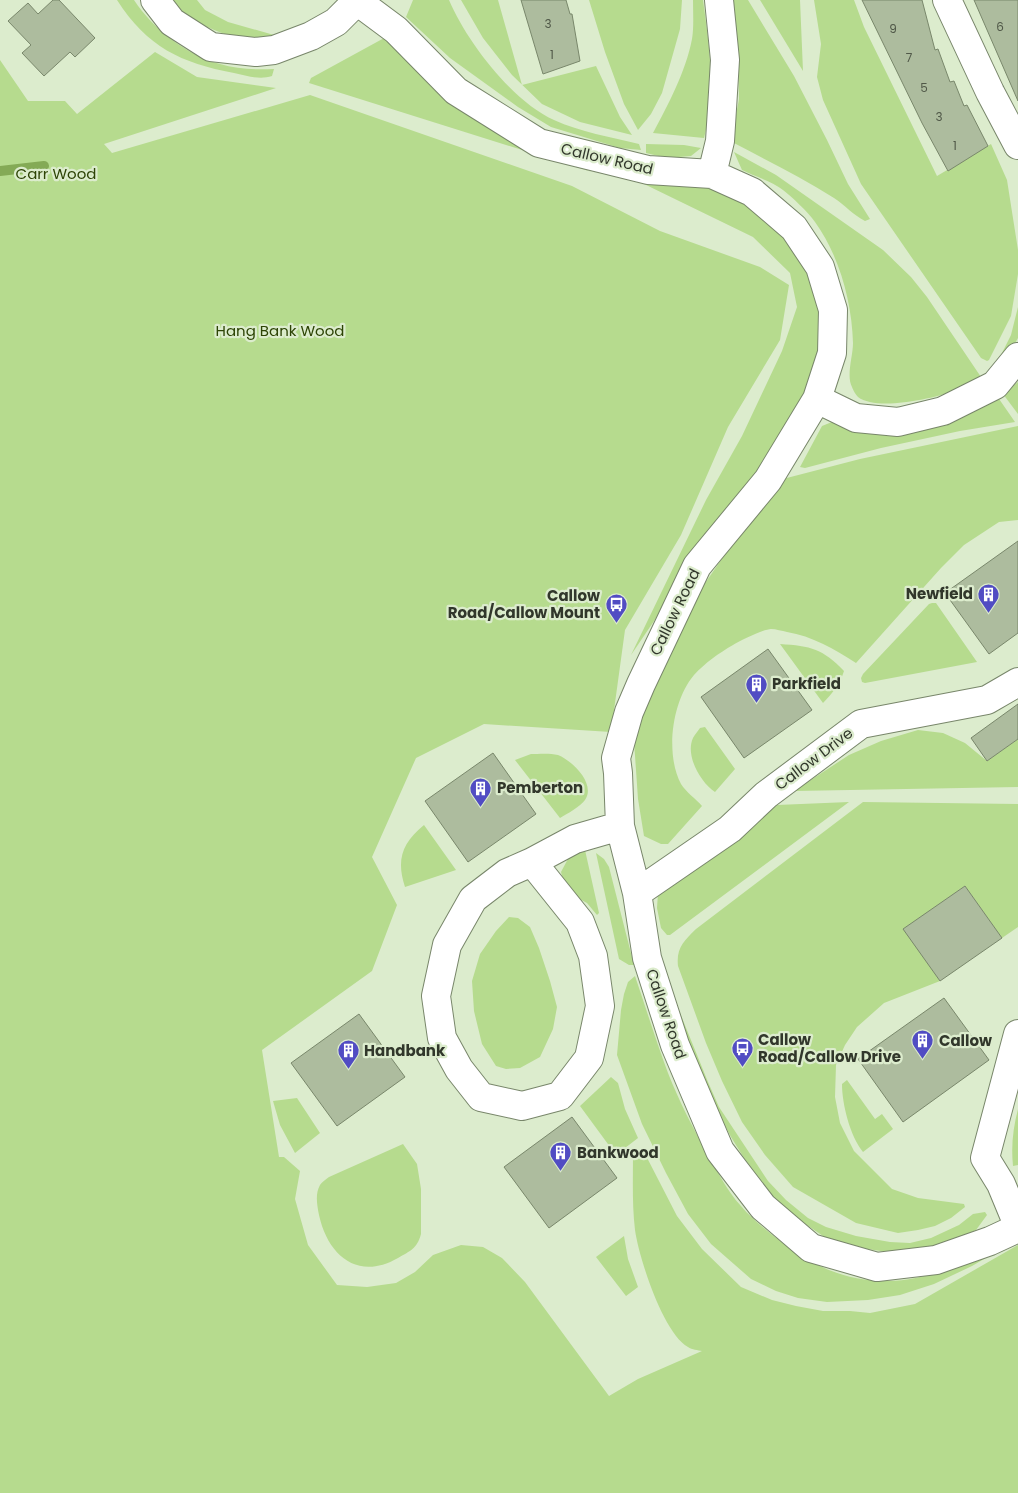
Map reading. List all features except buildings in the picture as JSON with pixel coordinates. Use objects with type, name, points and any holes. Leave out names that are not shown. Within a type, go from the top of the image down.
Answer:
[{"type":"street","points":[[155,0],[172,22],[211,47],[256,52],[274,50],[311,36],[336,22],[357,0]]},
{"type":"street","name":"Callow Road","points":[[357,0],[396,30],[456,91],[539,143],[648,170],[712,174],[752,192],[794,228],[820,267],[833,310],[832,352],[817,399],[768,480],[697,566],[629,712],[616,758],[620,826],[637,893],[647,958],[675,1044],[720,1151],[763,1206],[811,1248],[877,1267],[936,1260],[990,1241],[1018,1227]]},
{"type":"street","points":[[712,174],[721,134],[725,60],[719,0]]},
{"type":"street","points":[[947,0],[990,92],[1018,145]]},
{"type":"street","points":[[817,399],[856,418],[898,422],[943,412],[995,385],[1018,357]]},
{"type":"street","name":"Callow Drive","points":[[637,893],[730,829],[766,795],[861,724],[987,700],[1018,682]]},
{"type":"street","points":[[532,862],[580,922],[593,956],[600,1006],[589,1058],[560,1096],[522,1106],[481,1096],[458,1069],[442,1038],[436,996],[447,945],[473,899],[507,873],[576,839],[620,826]]},
{"type":"street","points":[[1018,1034],[985,1158],[1001,1184],[1018,1227]]},
{"type":"green space","points":[[117,0],[134,0],[161,30],[183,48],[196,55],[233,67],[274,69],[272,76],[258,78],[215,69],[182,58],[153,41],[140,30]]},
{"type":"green space","points":[[171,0],[197,0],[205,10],[228,22],[274,35],[263,39],[249,39],[219,32],[190,17]]},
{"type":"green space","points":[[413,0],[449,0],[467,34],[492,69],[522,99],[538,111],[574,128],[639,144],[641,150],[620,148],[551,127],[518,107],[450,58],[406,17]]},
{"type":"green space","points":[[461,0],[498,0],[522,85],[483,38]]},
{"type":"green space","points":[[589,0],[682,0],[680,29],[662,93],[651,114],[638,130],[624,104]]},
{"type":"green space","points":[[693,0],[703,0],[710,56],[710,98],[704,138],[653,133],[676,88],[689,51],[693,30]]},
{"type":"green space","points":[[732,0],[748,0],[794,76],[848,184],[870,219],[865,221],[822,190],[732,142],[739,99],[738,46]]},
{"type":"green space","points":[[760,0],[800,0],[803,71]]},
{"type":"green space","points":[[814,0],[854,0],[864,27],[937,176],[991,144],[1007,180],[1018,250],[1018,274],[1011,316],[987,361],[981,358],[861,184],[823,100],[817,77],[821,44]]},
{"type":"green space","points":[[386,37],[538,151],[592,172],[309,83],[311,78]]},
{"type":"green space","name":"Hang Bank Wood","points":[[155,52],[197,77],[276,88],[104,144],[112,153],[310,95],[572,186],[660,231],[760,267],[789,285],[780,340],[728,427],[681,535],[625,630],[611,732],[484,724],[416,758],[372,857],[397,905],[372,971],[262,1050],[279,1157],[284,1157],[300,1171],[295,1199],[308,1245],[337,1285],[367,1287],[396,1283],[415,1272],[433,1255],[461,1245],[483,1247],[502,1258],[525,1282],[609,1396],[638,1379],[702,1351],[688,1347],[670,1327],[661,1311],[641,1258],[633,1211],[633,1154],[642,1148],[677,1216],[702,1249],[741,1287],[772,1300],[823,1311],[870,1313],[915,1304],[1018,1245],[1018,1493],[0,1493],[0,60],[28,101],[65,101],[77,114]]},
{"type":"green space","points":[[596,66],[620,117],[632,135],[580,122],[542,104],[522,85]]},
{"type":"green space","points":[[646,144],[684,145],[701,148],[691,156],[667,158],[646,153]]},
{"type":"green space","points":[[734,152],[776,175],[883,250],[911,277],[927,297],[981,377],[951,392],[931,398],[877,403],[858,397],[850,382],[853,343],[850,311],[843,279],[831,249],[815,222],[800,205],[779,187],[742,170]]},
{"type":"green space","points":[[699,179],[775,219],[809,265],[824,318],[824,354],[773,457],[696,559],[631,655],[706,500],[742,436],[782,351],[797,307],[790,273],[753,237],[642,183]]},
{"type":"green space","points":[[1018,307],[1018,338],[1004,362],[998,361],[1011,335]]},
{"type":"green space","points":[[1018,382],[1018,414],[1003,394]]},
{"type":"green space","points":[[997,396],[1015,422],[960,431],[881,448],[805,468],[800,467],[822,426],[832,422],[851,424]]},
{"type":"green space","points":[[1018,426],[1018,520],[999,522],[964,545],[856,663],[814,640],[771,629],[736,643],[707,662],[694,675],[680,699],[673,728],[672,743],[676,772],[681,784],[702,806],[668,844],[661,844],[644,836],[638,799],[634,741],[644,699],[681,618],[779,480],[860,459]]},
{"type":"green space","points":[[932,603],[936,603],[977,662],[862,682],[863,674]]},
{"type":"green space","points":[[780,644],[816,650],[830,658],[844,671],[830,696],[823,703]]},
{"type":"green space","points":[[705,727],[735,769],[715,792],[704,782],[692,760],[691,745],[694,737],[700,728]]},
{"type":"green space","points":[[918,730],[943,733],[965,743],[987,761],[1018,739],[1018,787],[794,791],[849,755],[881,741]]},
{"type":"green space","points":[[531,754],[558,755],[570,762],[581,774],[588,787],[588,794],[585,800],[574,810],[560,818],[515,760]]},
{"type":"green space","points":[[849,802],[670,935],[667,935],[661,928],[657,908],[658,893],[723,850],[777,805]]},
{"type":"green space","points":[[863,802],[1018,804],[1018,927],[1002,938],[965,886],[904,929],[940,981],[884,1003],[857,1027],[845,1045],[836,1065],[835,1097],[840,1123],[854,1151],[892,1189],[918,1198],[964,1204],[965,1207],[951,1218],[935,1226],[898,1233],[856,1223],[793,1187],[765,1155],[742,1122],[722,1081],[678,966],[678,954],[685,941],[696,929]]},
{"type":"green space","points":[[424,825],[456,870],[405,887],[401,868],[403,853],[410,838]]},
{"type":"green space","points":[[585,850],[599,913],[597,915],[587,903],[570,894],[565,886],[561,872],[570,855]]},
{"type":"green space","points":[[596,853],[604,859],[609,867],[634,965],[629,965],[619,959]]},
{"type":"green space","points":[[509,917],[518,918],[530,927],[539,948],[557,1007],[553,1029],[540,1057],[520,1068],[506,1069],[496,1066],[482,1044],[474,1011],[472,981],[480,954],[496,931]]},
{"type":"green space","points":[[635,976],[672,1083],[686,1114],[723,1181],[736,1200],[756,1221],[795,1252],[820,1266],[845,1276],[888,1281],[903,1280],[934,1273],[1008,1245],[972,1266],[934,1284],[900,1295],[868,1300],[827,1302],[798,1298],[776,1291],[751,1279],[711,1244],[688,1214],[642,1124],[617,1055],[624,994],[628,982]]},
{"type":"green space","points":[[673,1005],[680,1013],[719,1107],[768,1181],[786,1200],[808,1218],[826,1227],[856,1236],[890,1242],[910,1243],[931,1238],[959,1225],[973,1214],[985,1212],[987,1215],[976,1230],[940,1246],[894,1253],[847,1246],[826,1238],[792,1215],[775,1199],[744,1158],[710,1098]]},
{"type":"green space","points":[[611,1077],[618,1083],[625,1109],[638,1138],[616,1155],[580,1106]]},
{"type":"green space","points":[[847,1080],[875,1119],[882,1114],[893,1129],[863,1152],[854,1137],[843,1101],[842,1084]]},
{"type":"green space","points":[[297,1098],[320,1133],[295,1153],[280,1125],[273,1101]]},
{"type":"green space","points":[[1018,1109],[1018,1165],[1013,1166],[1013,1137]]},
{"type":"green space","points":[[403,1144],[417,1164],[421,1189],[421,1234],[415,1246],[398,1258],[370,1267],[358,1265],[337,1253],[323,1230],[317,1200],[318,1188],[329,1177]]},
{"type":"green space","points":[[624,1236],[628,1259],[638,1287],[626,1296],[596,1257]]},
{"type":"waterway","points":[[0,171],[44,166]]},
{"type":"place","name":"Newfield","points":[[989,613]]},
{"type":"place","name":"Callow Road/Callow Mount","points":[[616,624]]},
{"type":"place","name":"Parkfield","points":[[756,703]]},
{"type":"place","name":"Pemberton","points":[[481,807]]},
{"type":"place","name":"Callow","points":[[923,1060]]},
{"type":"place","name":"Callow Road/Callow Drive","points":[[742,1068]]},
{"type":"place","name":"Handbank","points":[[348,1070]]},
{"type":"place","name":"Bankwood","points":[[561,1172]]},
{"type":"park label","name":"Carr Wood","points":[[56,174]]}]
